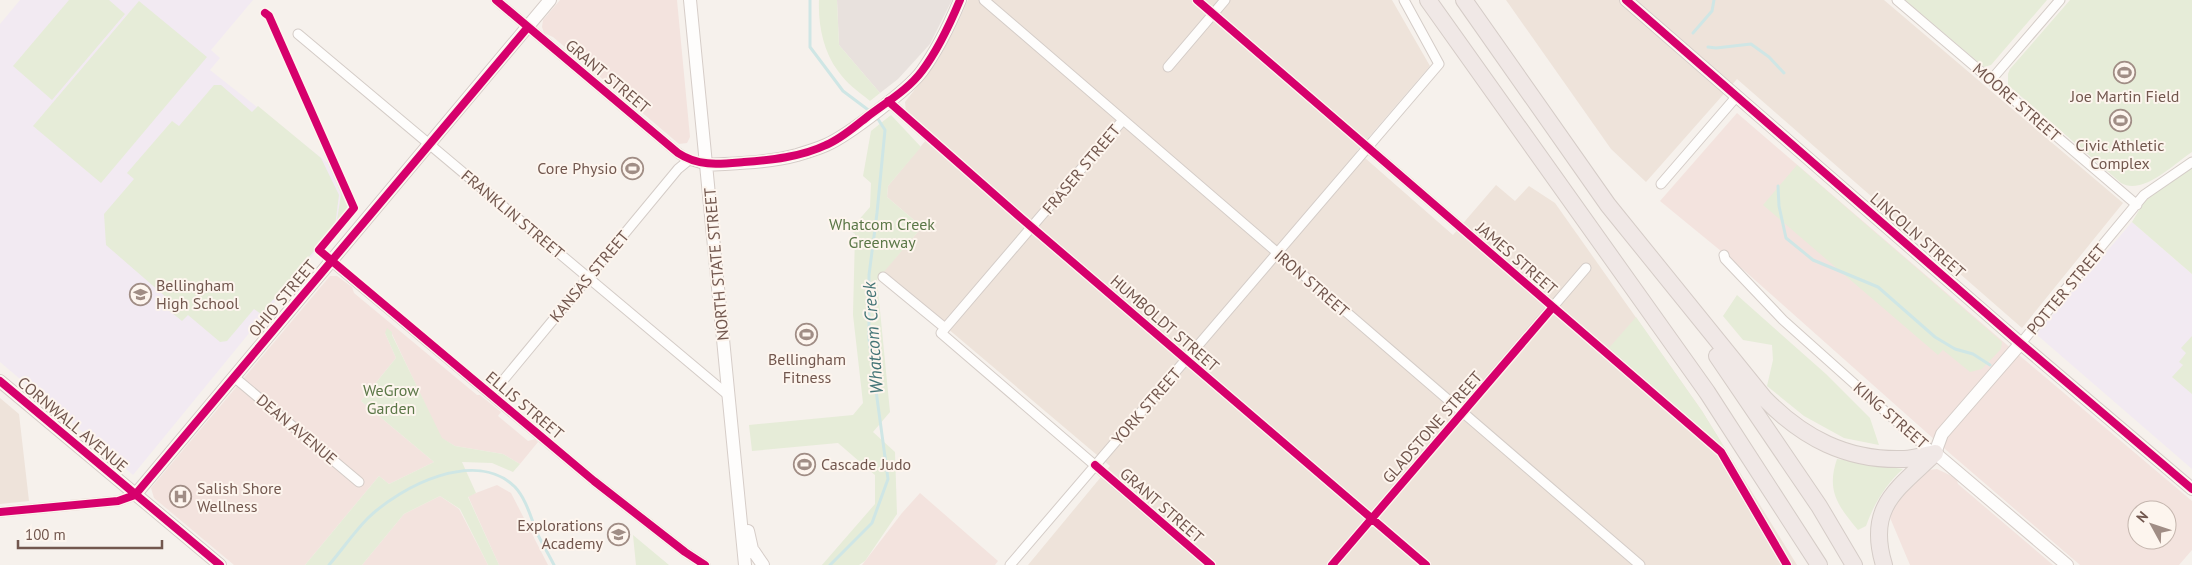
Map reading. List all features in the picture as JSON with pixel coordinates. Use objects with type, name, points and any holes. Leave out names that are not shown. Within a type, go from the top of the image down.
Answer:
[{"type":"highway","points":[[1428,0],[1707,392],[1819,565]]},
{"type":"highway","points":[[1464,0],[1608,205],[1764,398],[1797,429],[1825,444],[1852,454],[1906,459],[1935,453]]},
{"type":"highway","points":[[1654,263],[1819,506],[1854,565]]},
{"type":"highway","points":[[1884,565],[1878,546],[1879,525],[1886,504],[1902,483],[1935,453]]},
{"type":"highway","points":[[1755,466],[1807,565]]},
{"type":"street","name":"GRANT STREET","points":[[496,0],[689,160],[706,165]]},
{"type":"street","name":"OHIO STREET","points":[[135,495],[550,0]]},
{"type":"street","name":"NORTH STATE STREET","points":[[690,0],[728,394],[740,497]]},
{"type":"street","points":[[706,165],[796,155],[827,145],[888,101],[922,72],[945,33],[960,0]]},
{"type":"street","name":"IRON STREET","points":[[984,0],[1640,565]]},
{"type":"street","name":"JAMES STREET","points":[[1197,0],[1721,452],[1787,565]]},
{"type":"street","points":[[1168,67],[1225,0]]},
{"type":"street","name":"YORK STREET","points":[[1010,565],[1439,64],[1404,0]]},
{"type":"street","name":"LINCOLN STREET","points":[[1626,0],[2020,343],[2192,489]]},
{"type":"street","name":"MOORE STREET","points":[[1897,0],[2136,205]]},
{"type":"street","points":[[1990,80],[2060,0]]},
{"type":"street","name":"FRANKLIN STREET","points":[[298,34],[728,394]]},
{"type":"street","points":[[1661,184],[1737,96]]},
{"type":"street","name":"HUMBOLDT STREET","points":[[888,101],[1031,227],[1426,565]]},
{"type":"street","name":"FRASER STREET","points":[[943,330],[1123,120]]},
{"type":"street","name":"KANSAS STREET","points":[[491,395],[678,169],[689,160]]},
{"type":"street","name":"POTTER STREET","points":[[1935,453],[1942,434],[2144,195],[2192,162]]},
{"type":"street","name":"KING STREET","points":[[1724,255],[1725,259],[1783,320],[1915,438],[2067,565]]},
{"type":"street","name":"ELLIS STREET","points":[[331,261],[594,481],[685,552],[705,565]]},
{"type":"street","name":"GLADSTONE STREET","points":[[1332,565],[1586,268]]},
{"type":"street","name":"GRANT STREET","points":[[884,277],[1095,465],[1211,565]]},
{"type":"street","name":"DEAN AVENUE","points":[[234,376],[359,482]]},
{"type":"street","name":"CORNWALL AVENUE","points":[[0,381],[220,565]]},
{"type":"street","points":[[0,512],[118,501],[135,495]]},
{"type":"street","points":[[740,497],[745,565]]},
{"type":"street","points":[[740,497],[752,549],[763,565]]},
{"type":"shaded area","name":"Bellingham High School","points":[[20,0],[253,0],[211,50],[220,58],[210,70],[329,164],[341,194],[336,227],[133,475],[0,362],[0,24]]},
{"type":"shaded area","points":[[560,0],[677,0],[690,137],[687,143],[679,144],[553,37],[544,33],[542,27],[543,20]]},
{"type":"shaded area","points":[[837,0],[952,0],[930,44],[898,79],[880,93],[839,45]]},
{"type":"shaded area","points":[[968,0],[1392,0],[1430,66],[1357,151],[1453,235],[1496,185],[1515,201],[1529,186],[1555,203],[1702,411],[1797,565],[1028,565],[1110,466],[882,273],[922,227],[887,197],[888,186],[931,134],[906,112],[905,102],[938,60]]},
{"type":"shaded area","points":[[1506,0],[1884,0],[2123,203],[2022,328],[1737,79],[1646,182],[1611,149]]},
{"type":"shaded area","points":[[1737,113],[2192,501],[2192,550],[2179,565],[2080,565],[1953,456],[1738,265],[1660,201]]},
{"type":"shaded area","points":[[2132,222],[2192,274],[2192,469],[2036,334]]},
{"type":"shaded area","points":[[330,276],[337,276],[352,287],[354,293],[477,395],[480,395],[501,412],[498,416],[528,441],[535,439],[538,442],[520,464],[503,454],[455,446],[441,438],[392,334],[385,333],[396,358],[361,401],[434,462],[389,484],[379,476],[305,565],[234,565],[154,498],[151,488]]},
{"type":"shaded area","points":[[0,398],[19,414],[29,501],[0,504]]},
{"type":"shaded area","points":[[1937,469],[1956,478],[1958,484],[2053,565],[1910,565],[1888,513],[1917,476],[1929,470]]},
{"type":"shaded area","points":[[497,485],[511,493],[548,565],[499,565],[468,496]]},
{"type":"shaded area","name":"Salish Shore Wellness","points":[[182,488],[190,495],[181,505],[173,498]]},
{"type":"shaded area","points":[[920,493],[998,561],[995,565],[862,565]]},
{"type":"shaded area","points":[[440,496],[459,509],[488,565],[362,565],[404,514]]},
{"type":"green space","points":[[69,0],[109,0],[125,14],[52,100],[13,66]]},
{"type":"green space","points":[[819,0],[837,0],[839,45],[880,93],[870,101],[845,79],[833,63],[822,37]]},
{"type":"green space","points":[[1905,0],[2047,0],[1991,65],[1984,67]]},
{"type":"green space","name":"Civic Athletic Complex","points":[[2070,0],[2192,0],[2192,152],[2167,171],[2148,182],[2129,186],[2121,183],[2008,85],[2010,69]]},
{"type":"green space","points":[[139,1],[207,57],[101,183],[33,126]]},
{"type":"green space","points":[[273,21],[356,202],[336,227],[341,194],[268,23]]},
{"type":"green space","points":[[214,85],[221,85],[252,112],[258,106],[321,158],[339,195],[335,226],[261,314],[254,309],[227,341],[220,342],[188,315],[182,321],[162,305],[167,298],[106,245],[104,214],[134,179],[127,173],[172,121],[179,126]]},
{"type":"green space","name":"Whatcom Creek Greenway","points":[[891,115],[921,147],[888,186],[887,197],[922,227],[877,280],[890,412],[873,432],[895,452],[897,514],[865,561],[859,565],[822,565],[875,504],[875,475],[838,443],[752,451],[749,425],[853,415],[863,403],[853,315],[855,234],[850,230],[870,207],[871,183],[863,176],[871,131]]},
{"type":"green space","points":[[1797,165],[2002,342],[2001,349],[1982,369],[1970,372],[1943,350],[1938,355],[1763,205]]},
{"type":"green space","name":"Civic Athletic Complex","points":[[2192,168],[2192,274],[2132,222],[2145,200]]},
{"type":"green space","points":[[1737,295],[1826,374],[1870,418],[1879,445],[1844,438],[1804,416],[1767,386],[1773,360],[1772,345],[1743,340],[1723,316]]},
{"type":"green space","points":[[1636,317],[1702,411],[1726,450],[1609,348]]},
{"type":"green space","name":"WeGrow Garden","points":[[387,328],[392,332],[442,438],[455,446],[503,454],[520,464],[513,472],[492,463],[462,462],[476,493],[468,497],[499,565],[488,565],[460,509],[440,496],[404,514],[362,565],[305,565],[379,476],[389,484],[434,462],[361,401],[396,358],[385,333]]},
{"type":"green space","points":[[2192,336],[2192,394],[2172,377],[2183,365],[2179,362],[2186,353],[2181,348]]},
{"type":"green space","points":[[1837,459],[1903,469],[1881,495],[1866,526],[1858,530],[1836,498],[1833,480]]},
{"type":"green space","points":[[633,535],[669,565],[636,565]]},
{"type":"waterway","name":"Whatcom Creek","points":[[810,0],[810,47],[843,91],[871,112]]},
{"type":"waterway","points":[[1693,33],[1712,11],[1714,0]]},
{"type":"waterway","points":[[1708,47],[1716,48],[1751,44],[1769,57],[1784,73]]},
{"type":"waterway","name":"Whatcom Creek","points":[[830,565],[872,523],[888,479],[869,339],[869,275],[885,130],[876,116]]},
{"type":"waterway","points":[[1778,186],[1779,206],[1786,238],[1813,260],[1878,287],[1935,337],[1955,349],[1973,354],[1990,365]]},
{"type":"waterway","name":"Whatcom Creek","points":[[329,565],[358,529],[382,506],[399,494],[419,484],[439,476],[460,471],[480,471],[499,476],[515,487],[526,504],[538,535],[554,565]]},
{"type":"cycle path","points":[[496,0],[678,153],[694,161],[718,164],[796,155],[816,149],[842,136],[896,96],[916,78],[938,46],[960,0]]},
{"type":"cycle path","points":[[1197,0],[1721,452],[1787,565]]},
{"type":"cycle path","points":[[1626,0],[2019,342],[2192,489]]},
{"type":"cycle path","points":[[265,13],[269,16],[354,208],[319,250],[594,481],[685,552],[705,565]]},
{"type":"cycle path","points":[[135,495],[528,27]]},
{"type":"cycle path","points":[[888,101],[1021,218],[1426,565]]},
{"type":"cycle path","points":[[1332,565],[1553,307]]},
{"type":"cycle path","points":[[0,381],[220,565]]},
{"type":"cycle path","points":[[1095,465],[1211,565]]},
{"type":"cycle path","points":[[0,512],[118,501],[135,495]]},
{"type":"place","name":"Joe Martin Field","points":[[2125,72]]},
{"type":"place","name":"Civic Athletic Complex","points":[[2120,121]]},
{"type":"place","name":"Core Physio","points":[[633,168]]},
{"type":"place","name":"Bellingham High School","points":[[140,294]]},
{"type":"place","name":"Bellingham Fitness","points":[[807,335]]},
{"type":"place","name":"Cascade Judo","points":[[805,464]]},
{"type":"place","name":"Salish Shore Wellness","points":[[181,497]]},
{"type":"place","name":"Explorations Academy","points":[[619,534]]}]
